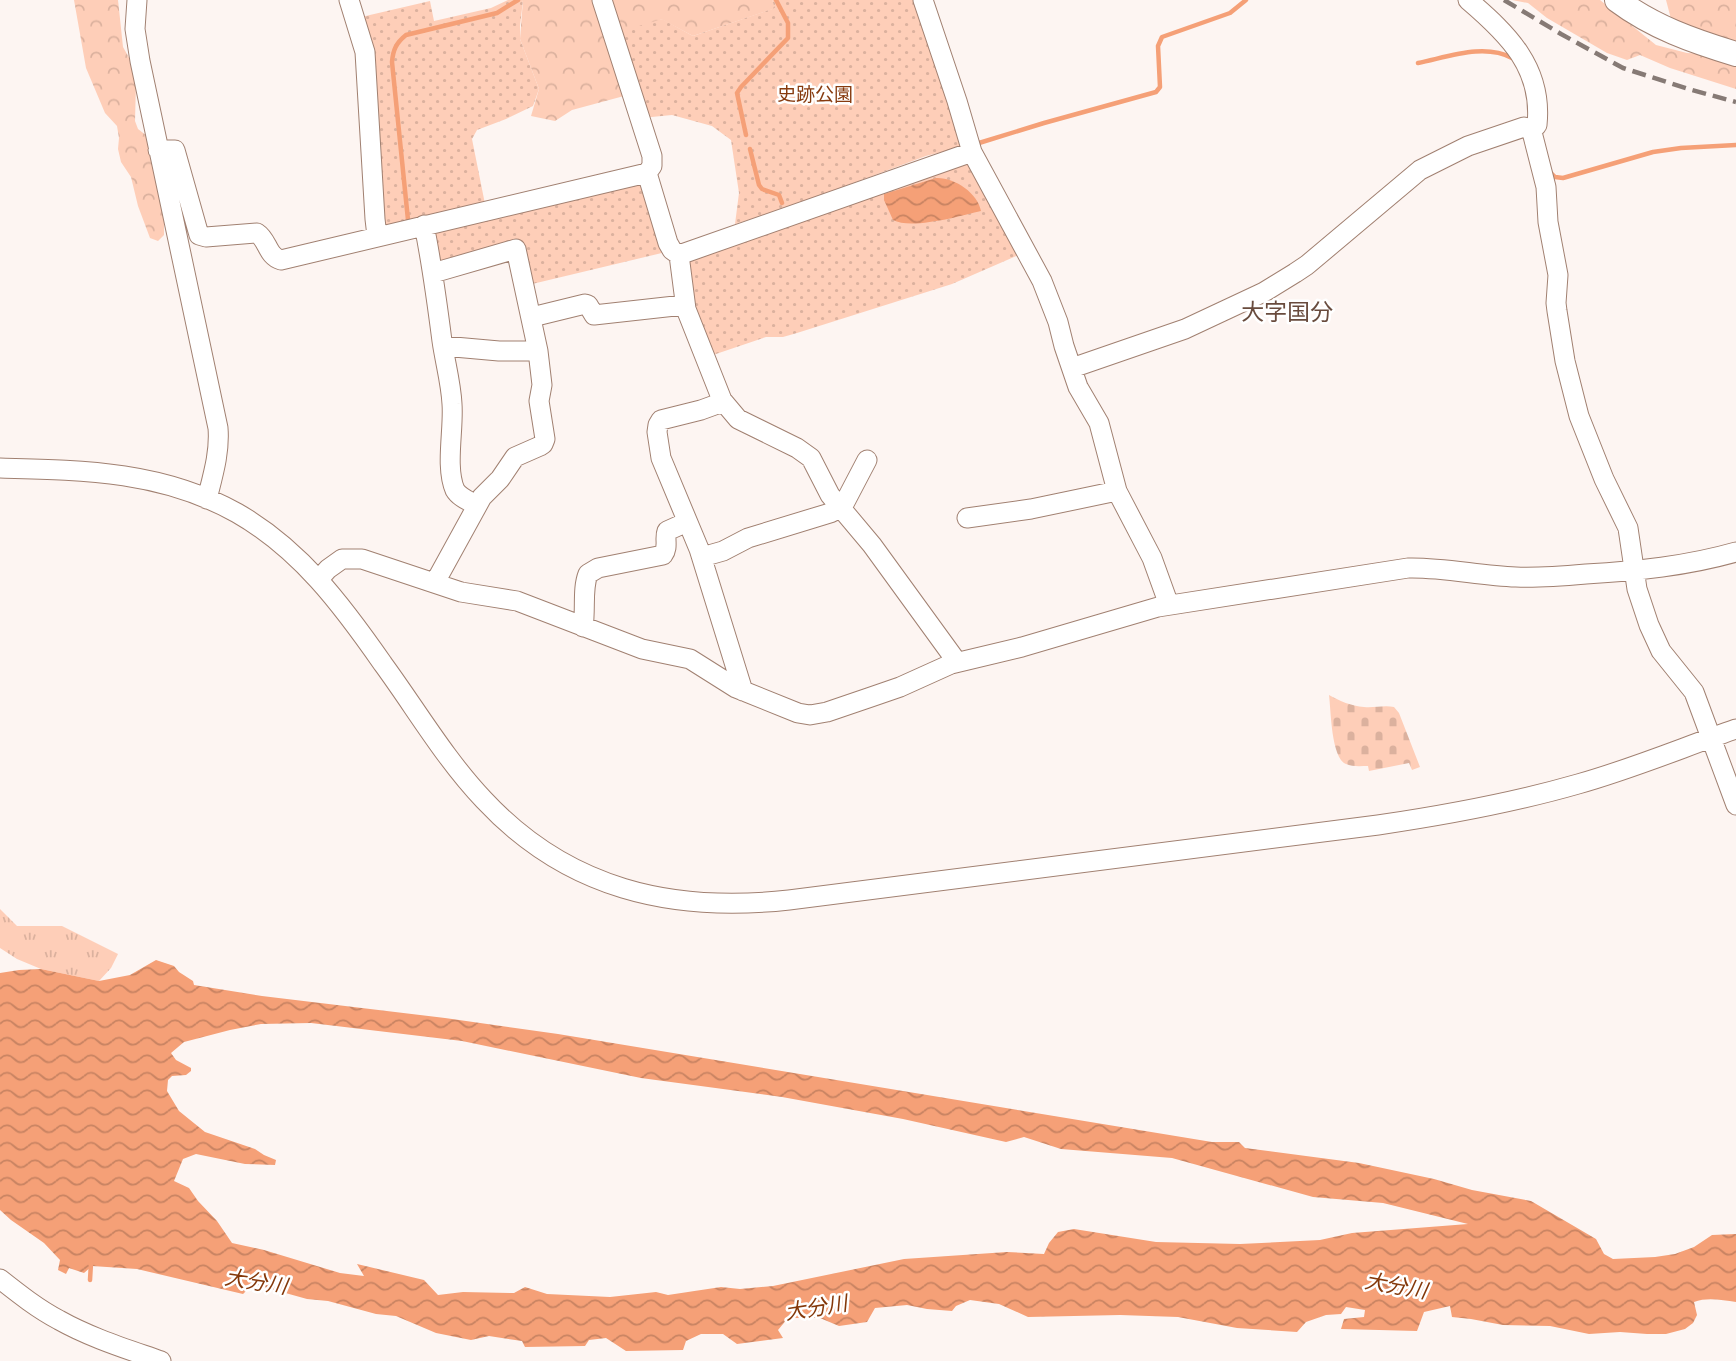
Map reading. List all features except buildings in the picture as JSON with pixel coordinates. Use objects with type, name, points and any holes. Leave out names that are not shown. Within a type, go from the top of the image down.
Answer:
[{"type":"main road","points":[[1617,0],[1646,20],[1672,32],[1736,54]]},
{"type":"street","points":[[137,0],[137,45],[218,428],[218,455],[207,499]]},
{"type":"street","points":[[349,0],[365,52],[377,236]]},
{"type":"street","points":[[158,150],[174,149],[197,231],[202,236],[257,233],[262,236],[272,255],[281,260],[647,173],[652,166],[652,156],[602,0]]},
{"type":"street","points":[[923,0],[972,152],[1042,281],[1078,387],[1099,423],[1116,491],[1152,558],[1169,605]]},
{"type":"street","points":[[1468,0],[1500,29],[1527,63],[1535,87],[1538,112],[1537,125],[1532,130]]},
{"type":"street","points":[[1072,368],[1173,334],[1264,292],[1301,269],[1420,170],[1483,141],[1524,127],[1532,130]]},
{"type":"street","points":[[1532,130],[1546,187],[1548,222],[1558,275],[1556,303],[1579,416],[1604,480],[1628,528],[1640,600],[1656,642],[1667,660],[1694,692],[1736,805]]},
{"type":"street","points":[[679,255],[972,152]]},
{"type":"street","points":[[647,173],[668,243],[679,255],[684,305],[715,388],[723,402],[733,415],[745,423],[808,456],[840,508],[882,558],[957,663]]},
{"type":"street","points":[[424,225],[452,404],[450,460],[454,486],[460,496],[476,505]]},
{"type":"street","points":[[433,273],[516,249],[538,351],[542,385],[539,401],[544,441],[540,446],[515,457],[482,497],[438,577]]},
{"type":"street","points":[[532,317],[585,304],[589,306],[592,314],[684,305]]},
{"type":"street","points":[[443,346],[538,351]]},
{"type":"street","points":[[723,402],[661,420],[657,432],[661,458],[702,557],[743,691]]},
{"type":"street","points":[[702,557],[723,551],[748,538],[840,508],[867,460]]},
{"type":"street","points":[[0,468],[110,473],[162,483],[207,499],[235,513],[272,537],[319,579],[365,637],[460,772],[498,814],[539,847],[581,873],[627,891],[680,901],[720,904],[771,902],[1457,813],[1581,783],[1736,729]]},
{"type":"street","points":[[967,518],[1031,509],[1116,491]]},
{"type":"street","points":[[583,626],[585,583],[588,574],[598,568],[663,555],[667,547],[667,531],[687,522]]},
{"type":"street","points":[[319,579],[342,559],[362,559],[461,592],[517,601],[642,649],[690,659],[729,685],[797,713],[817,714],[890,691],[957,663],[1169,605],[1408,568],[1516,577],[1634,571],[1681,565],[1736,552]]},
{"type":"street","points":[[0,1279],[66,1324],[161,1361]]},
{"type":"green space","points":[[74,0],[118,0],[123,47],[132,63],[136,83],[135,121],[138,129],[147,136],[155,155],[164,221],[164,235],[158,241],[150,238],[131,177],[121,162],[117,126],[105,113],[86,68]]},
{"type":"green space","points":[[508,0],[523,0],[520,39],[539,89],[533,106],[477,130],[472,139],[485,204],[383,226],[357,18],[430,1],[434,21],[491,8]]},
{"type":"green space","points":[[523,0],[772,0],[776,8],[693,36],[661,19],[624,96],[572,110],[555,121],[531,116],[539,89],[520,39]]},
{"type":"green space","name":"史跡公園","points":[[772,0],[917,0],[964,146],[926,156],[735,224],[739,193],[731,140],[712,126],[672,115],[631,119],[606,36],[662,19],[693,36],[775,8]]},
{"type":"green space","points":[[1512,0],[1600,0],[1656,45],[1687,53],[1705,54],[1736,66],[1736,89],[1670,68],[1640,55],[1627,60],[1607,53],[1547,18],[1528,3]]},
{"type":"green space","points":[[1666,0],[1736,0],[1736,50],[1671,19]]},
{"type":"green space","points":[[969,156],[1021,254],[952,284],[783,337],[766,337],[713,355],[702,344],[685,260]]},
{"type":"green space","points":[[640,178],[666,252],[528,285],[517,246],[435,270],[428,235]]},
{"type":"green space","points":[[1329,695],[1359,706],[1394,707],[1399,713],[1420,767],[1412,770],[1409,763],[1369,771],[1368,766],[1346,764],[1337,753]]},
{"type":"green space","points":[[0,909],[17,926],[62,926],[118,954],[111,968],[99,981],[41,969],[0,948]]},
{"type":"water","points":[[936,178],[950,180],[964,187],[975,198],[981,211],[923,223],[901,223],[893,220],[884,194]]},
{"type":"water","name":"大分川","points":[[156,960],[174,966],[193,981],[194,985],[558,1034],[1212,1142],[1239,1142],[1245,1148],[1359,1163],[1531,1201],[1596,1239],[1604,1254],[1613,1259],[1675,1254],[1694,1247],[1712,1235],[1736,1234],[1736,1302],[1709,1299],[1694,1302],[1697,1315],[1693,1323],[1685,1329],[1666,1334],[1589,1334],[1550,1326],[1503,1325],[1452,1317],[1450,1306],[1424,1312],[1417,1331],[1341,1329],[1344,1319],[1364,1317],[1365,1310],[1346,1307],[1341,1314],[1326,1315],[1306,1322],[1297,1332],[1237,1328],[1178,1317],[1028,1317],[999,1304],[970,1300],[956,1306],[952,1311],[907,1305],[875,1308],[867,1322],[839,1326],[820,1318],[788,1318],[778,1330],[783,1338],[737,1344],[723,1334],[701,1334],[686,1341],[683,1350],[626,1351],[606,1338],[589,1340],[585,1346],[525,1347],[522,1341],[489,1336],[471,1340],[436,1333],[396,1316],[307,1299],[253,1284],[243,1294],[137,1269],[92,1266],[84,1273],[69,1268],[66,1274],[58,1270],[60,1260],[44,1243],[0,1210],[0,973],[41,969],[99,981],[130,975]],"holes":[[[311,1023],[462,1041],[641,1078],[782,1097],[903,1119],[1006,1142],[1024,1137],[1061,1149],[1172,1158],[1313,1197],[1383,1203],[1468,1224],[1352,1233],[1320,1240],[1240,1244],[1156,1242],[1074,1229],[1058,1232],[1044,1254],[1007,1252],[904,1259],[773,1286],[740,1289],[721,1287],[668,1295],[656,1292],[610,1297],[547,1294],[525,1287],[514,1293],[463,1292],[438,1295],[424,1280],[357,1264],[364,1276],[340,1273],[232,1243],[189,1188],[174,1181],[183,1159],[196,1154],[245,1164],[275,1165],[276,1160],[255,1149],[205,1132],[179,1111],[167,1091],[168,1080],[172,1076],[186,1075],[191,1071],[191,1068],[176,1060],[171,1053],[184,1042],[261,1024]]]},
{"type":"waterway","points":[[408,220],[392,62],[396,47],[406,35],[497,13],[518,0]]},
{"type":"waterway","points":[[746,135],[737,93],[788,38],[788,23],[776,0]]},
{"type":"waterway","points":[[979,143],[1156,92],[1160,87],[1158,46],[1162,37],[1230,13],[1246,0]]},
{"type":"waterway","points":[[1418,63],[1478,51],[1512,58]]},
{"type":"waterway","points":[[1551,173],[1555,177],[1563,178],[1653,152],[1736,145]]},
{"type":"waterway","points":[[750,149],[759,185],[762,189],[779,195],[782,203]]},
{"type":"waterway","points":[[90,1280],[91,1263]]},
{"type":"railway","points":[[1504,0],[1623,68],[1736,102]]},
{"type":"district","name":"大字国分","points":[[1287,312]]}]
